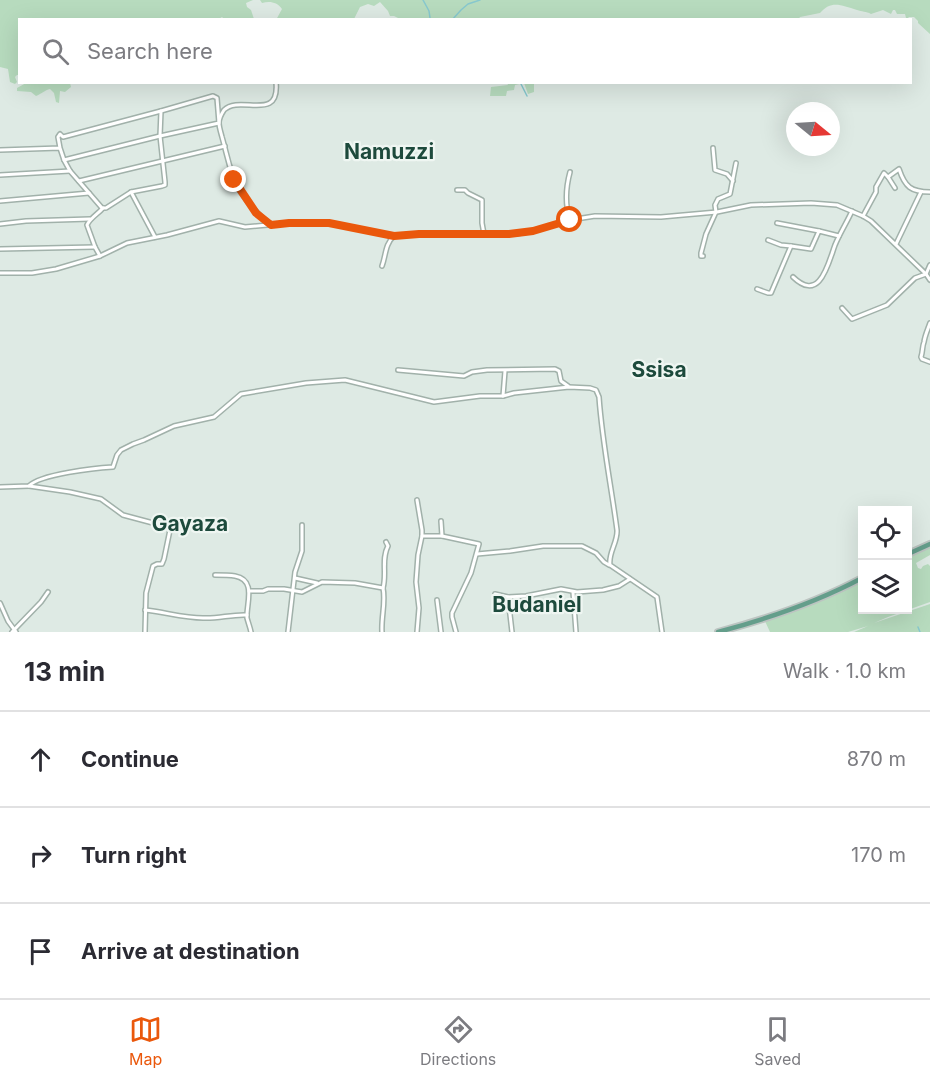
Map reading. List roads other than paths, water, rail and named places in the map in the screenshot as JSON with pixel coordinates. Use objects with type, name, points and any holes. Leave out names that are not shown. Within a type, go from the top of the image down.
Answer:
[{"type":"main road","points":[[912,552],[930,544]]},
{"type":"main road","points":[[718,632],[733,631],[825,596],[858,580]]},
{"type":"street","points":[[219,123],[222,112],[226,108],[267,104],[274,100],[277,94],[276,84]]},
{"type":"street","points":[[104,208],[70,171],[60,148],[58,138],[60,134],[63,137],[214,96],[217,98],[219,123],[234,180],[256,213],[271,225]]},
{"type":"street","points":[[0,224],[90,219],[131,192],[165,184],[160,136],[161,111]]},
{"type":"street","points":[[64,160],[219,123]]},
{"type":"street","points":[[79,181],[225,146]]},
{"type":"street","points":[[0,150],[60,148]]},
{"type":"street","points":[[713,148],[715,170],[726,174],[733,181]]},
{"type":"street","points":[[703,256],[701,253],[706,234],[716,212],[715,205],[718,199],[730,194],[736,163]]},
{"type":"street","points":[[888,177],[899,169],[906,185],[921,192],[930,192]]},
{"type":"street","points":[[0,175],[70,171]]},
{"type":"street","points":[[570,172],[567,211],[570,220]]},
{"type":"street","points":[[862,216],[883,174],[885,173],[895,188]]},
{"type":"street","points":[[457,190],[465,190],[482,200],[484,234]]},
{"type":"street","points":[[131,192],[155,237]]},
{"type":"street","points":[[896,244],[921,192]]},
{"type":"street","points":[[0,201],[88,193]]},
{"type":"street","points":[[0,273],[43,272],[77,264],[127,243],[216,221],[245,227],[289,223],[329,223],[394,236],[515,234],[595,216],[661,217],[716,212],[747,205],[831,203],[871,221],[930,280]]},
{"type":"street","points":[[793,277],[797,282],[805,285],[814,285],[819,282],[852,211]]},
{"type":"street","points":[[90,219],[87,227],[100,256]]},
{"type":"street","points":[[777,223],[839,236]]},
{"type":"street","points":[[768,240],[781,245],[811,249],[819,231]]},
{"type":"street","points":[[382,266],[388,244],[394,236]]},
{"type":"street","points":[[757,289],[771,293],[791,246]]},
{"type":"street","points":[[0,249],[95,247]]},
{"type":"street","points":[[842,308],[852,319],[877,310],[891,303],[915,278],[926,274],[930,265]]},
{"type":"street","points":[[930,322],[921,357],[922,360],[930,363]]},
{"type":"street","points":[[925,337],[930,338]]},
{"type":"street","points":[[398,370],[464,376],[487,370],[555,369],[559,372],[561,381],[569,387]]},
{"type":"street","points":[[503,396],[505,370]]},
{"type":"street","points":[[29,486],[40,480],[70,472],[113,467],[121,450],[174,426],[214,417],[238,396],[247,393],[306,383],[341,380],[428,401],[503,396],[569,387],[590,388],[596,390],[599,397],[617,531],[610,565]]},
{"type":"street","points":[[0,487],[29,486],[101,498],[123,515],[171,525],[162,564],[153,566],[146,593],[145,632]]},
{"type":"street","points":[[417,500],[422,530],[416,582],[419,608],[417,632]]},
{"type":"street","points":[[441,521],[441,536]]},
{"type":"street","points":[[288,632],[295,572],[302,551],[302,525]]},
{"type":"street","points":[[422,536],[441,536],[479,544],[471,573],[452,613],[456,632]]},
{"type":"street","points":[[382,632],[384,553],[388,546],[386,542]]},
{"type":"street","points":[[477,554],[543,546],[582,546],[596,553],[604,562],[657,597],[662,632]]},
{"type":"street","points":[[215,575],[237,576],[245,582],[249,591],[247,615],[252,632]]},
{"type":"street","points":[[295,578],[317,583],[332,582],[383,588]]},
{"type":"street","points":[[495,594],[508,597],[561,589],[572,592],[603,590],[619,586],[630,579]]},
{"type":"street","points":[[249,591],[284,589],[303,592],[317,583]]},
{"type":"street","points":[[0,603],[14,632],[48,592]]},
{"type":"street","points":[[572,592],[576,632]]},
{"type":"street","points":[[508,597],[512,632]]},
{"type":"street","points":[[437,600],[441,632]]},
{"type":"street","points":[[145,610],[205,619],[247,615]]},
{"type":"waterway","points":[[423,0],[430,18]]},
{"type":"waterway","points":[[454,18],[468,4],[480,0]]},
{"type":"waterway","points":[[521,84],[527,96]]},
{"type":"waterway","points":[[918,627],[920,632]]},
{"type":"district","name":"Namuzzi","points":[[389,151]]},
{"type":"district","name":"Ssisa","points":[[659,369]]},
{"type":"district","name":"Gayaza","points":[[190,523]]},
{"type":"district","name":"Budaniel","points":[[537,604]]}]
